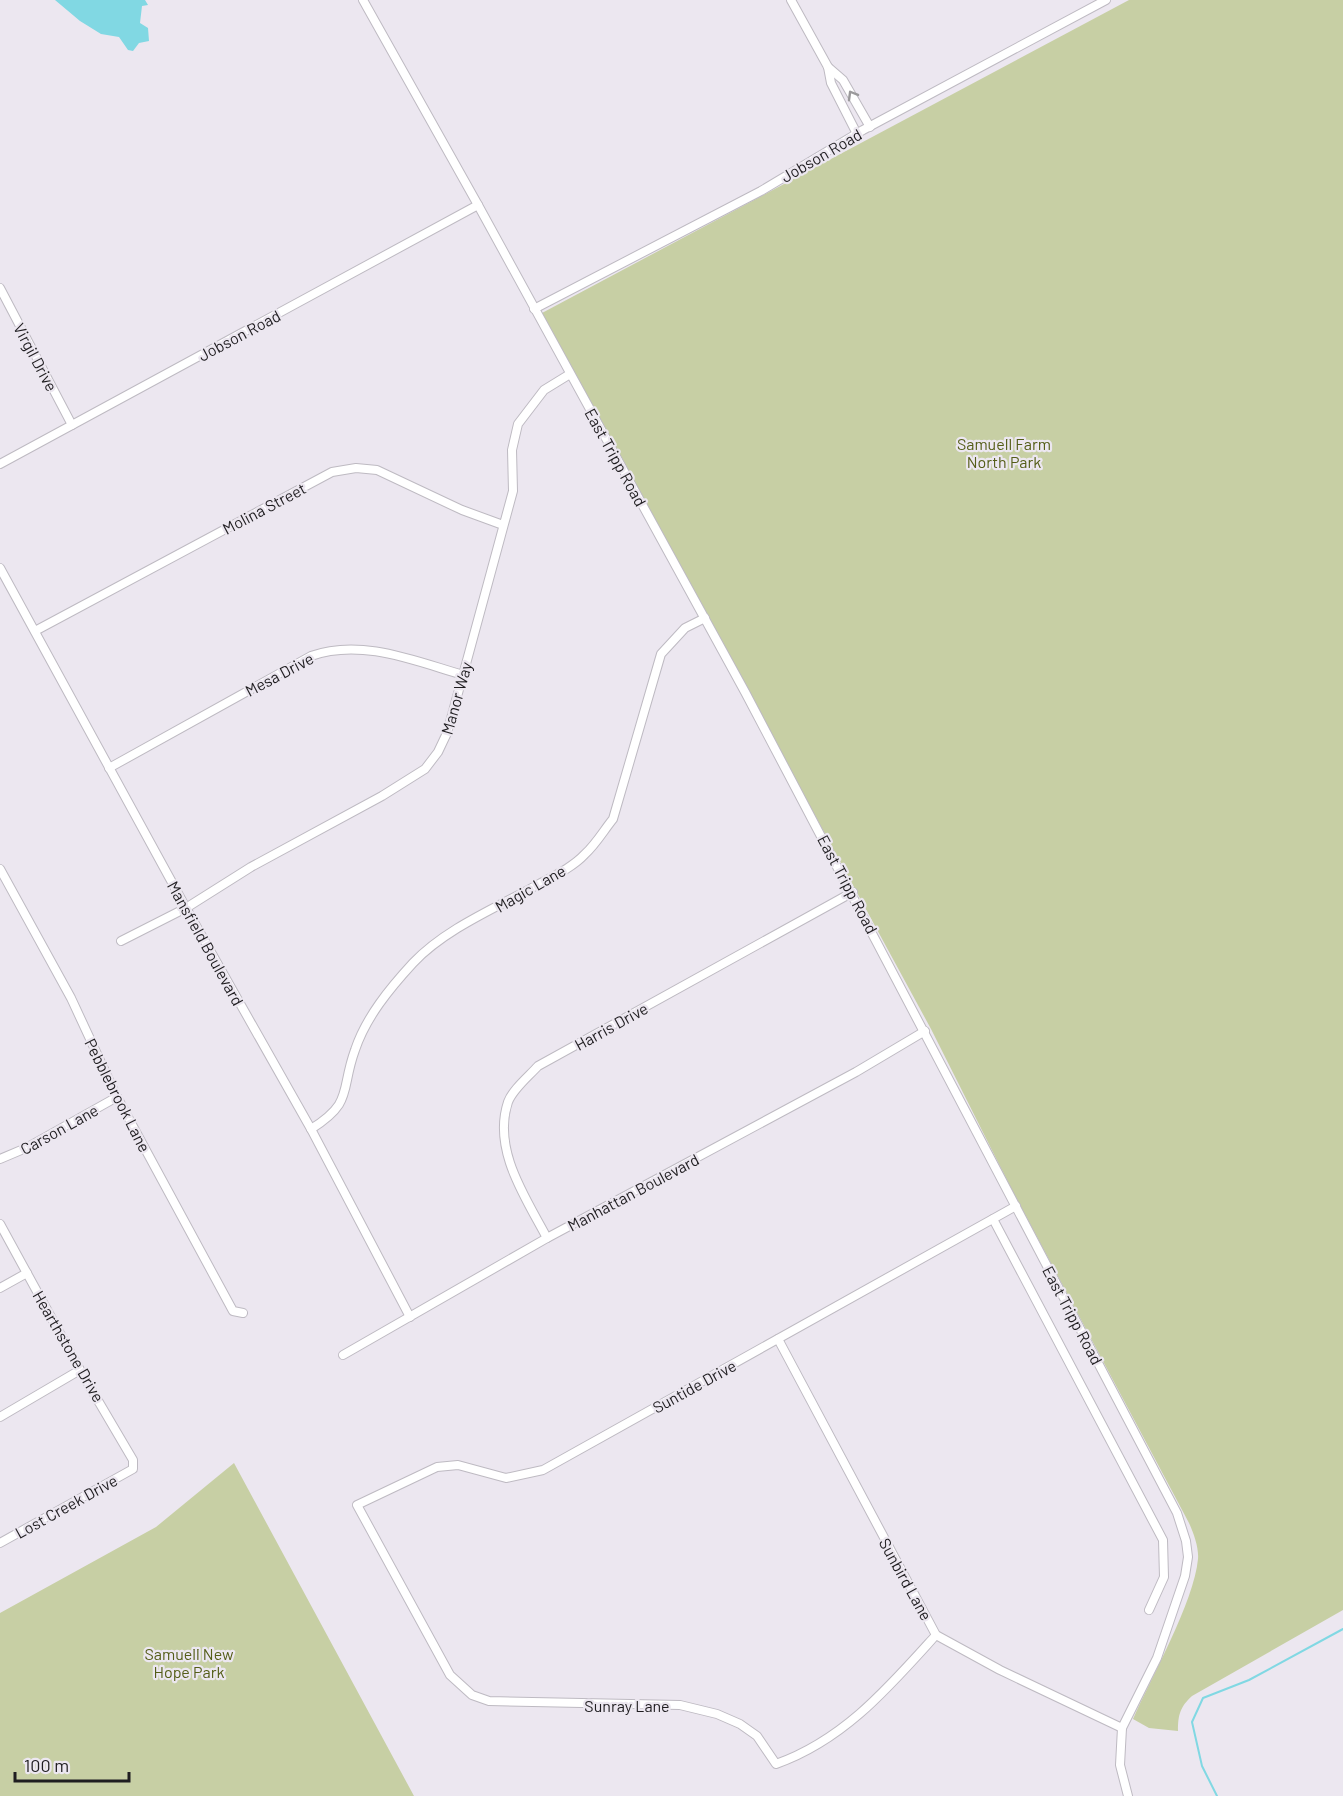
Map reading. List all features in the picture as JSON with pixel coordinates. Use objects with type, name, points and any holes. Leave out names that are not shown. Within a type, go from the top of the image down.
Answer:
[{"type":"street","name":"East Tripp Road","points":[[363,0],[705,618],[853,892],[1165,1488],[1186,1541],[1188,1557],[1179,1600],[1169,1620],[1157,1658],[1122,1728],[1120,1765],[1128,1796]]},
{"type":"street","points":[[791,0],[828,67],[831,83],[857,134]]},
{"type":"street","name":"Jobson Road","points":[[534,309],[760,191],[857,134],[1106,0]]},
{"type":"street","points":[[828,67],[843,80],[870,127]]},
{"type":"street","name":"Jobson Road","points":[[0,465],[478,205]]},
{"type":"street","name":"Virgil Drive","points":[[0,288],[72,425]]},
{"type":"street","name":"Manor Way","points":[[121,940],[186,908],[251,867],[382,796],[425,769],[438,752],[447,733],[513,491],[512,450],[518,424],[543,390],[570,374]]},
{"type":"street","name":"Molina Street","points":[[35,631],[332,472],[356,468],[377,470],[462,510],[503,525]]},
{"type":"street","name":"Mansfield Boulevard","points":[[0,568],[186,908],[311,1128],[410,1317]]},
{"type":"street","name":"Magic Lane","points":[[311,1128],[332,1116],[339,1108],[345,1094],[355,1050],[367,1026],[390,990],[415,961],[448,935],[556,875],[584,855],[604,831],[616,810],[661,654],[684,628],[705,618]]},
{"type":"street","name":"Mesa Drive","points":[[109,768],[311,656],[325,651],[361,648],[463,675]]},
{"type":"street","name":"Pebblebrook Lane","points":[[0,869],[71,998],[117,1097],[233,1311],[243,1313]]},
{"type":"street","name":"Harris Drive","points":[[547,1238],[510,1165],[504,1130],[509,1101],[521,1084],[538,1066],[853,892]]},
{"type":"street","name":"Manhattan Boulevard","points":[[343,1355],[547,1238],[856,1072],[925,1031]]},
{"type":"street","name":"Carson Lane","points":[[0,1159],[26,1148],[117,1097]]},
{"type":"street","name":"Suntide Drive","points":[[357,1505],[438,1467],[458,1465],[506,1478],[543,1470],[1016,1206]]},
{"type":"street","points":[[993,1219],[1163,1540],[1164,1577],[1149,1610]]},
{"type":"street","name":"Hearthstone Drive","points":[[0,1224],[80,1370],[134,1460],[133,1469]]},
{"type":"street","points":[[0,1288],[27,1273]]},
{"type":"street","name":"Sunbird Lane","points":[[778,1339],[936,1635],[1000,1670],[1122,1728]]},
{"type":"street","points":[[0,1417],[80,1370]]},
{"type":"street","name":"Lost Creek Drive","points":[[0,1543],[133,1469]]},
{"type":"street","name":"Sunray Lane","points":[[357,1505],[450,1675],[472,1695],[489,1701],[690,1708],[731,1718],[757,1736],[776,1764],[839,1733],[875,1702],[936,1635]]},
{"type":"green space","name":"Samuell Farm North Park","points":[[1129,0],[1343,0],[1343,1610],[1192,1696],[1180,1712],[1178,1731],[1149,1728],[1133,1719],[1171,1640],[1195,1577],[1198,1550],[1189,1523],[1012,1190],[931,1029],[542,313]]},
{"type":"green space","name":"Samuell New Hope Park","points":[[234,1463],[414,1796],[0,1796],[0,1613],[156,1527]]},
{"type":"water","points":[[55,0],[145,0],[148,5],[142,6],[140,23],[148,28],[149,41],[139,43],[133,51],[128,50],[119,37],[101,34],[80,21]]},
{"type":"waterway","points":[[1217,1796],[1202,1766],[1192,1722],[1203,1698],[1249,1680],[1343,1629]]}]
